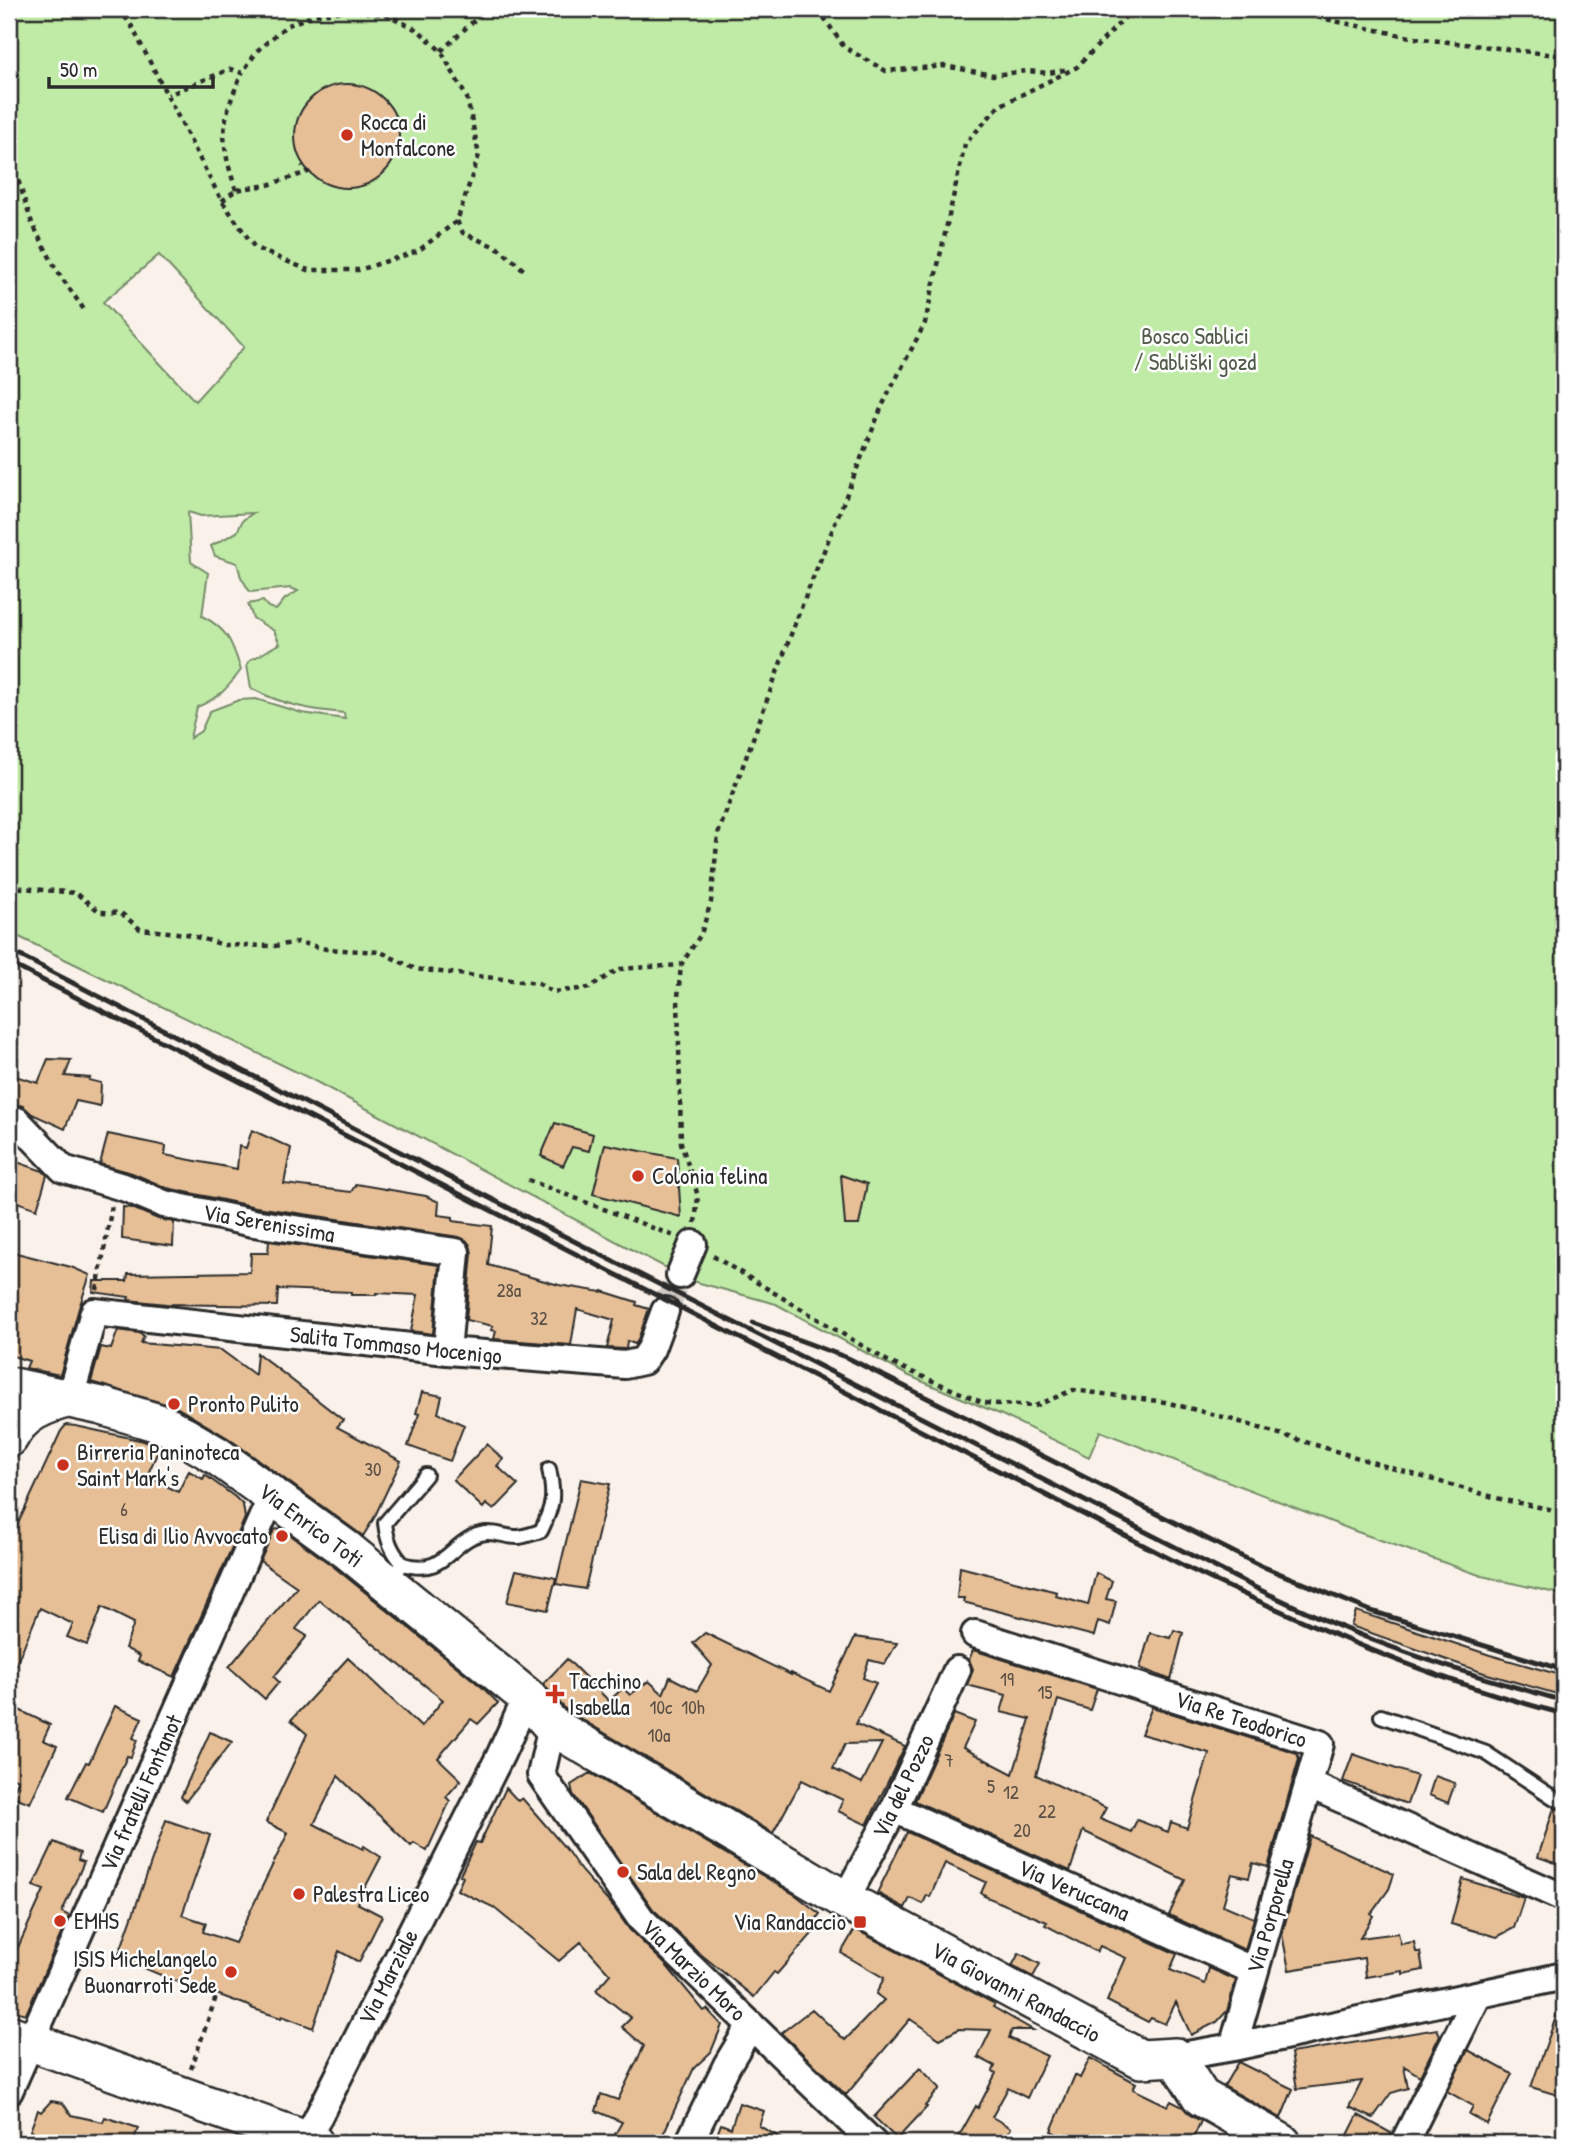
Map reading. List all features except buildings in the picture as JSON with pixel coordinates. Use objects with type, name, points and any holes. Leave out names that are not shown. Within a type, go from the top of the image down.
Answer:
[{"type":"street","name":"Via Serenissima","points":[[9,1118],[17,1121],[63,1169],[164,1203],[253,1223],[456,1252],[447,1352]]},
{"type":"street","points":[[680,1275],[694,1244]]},
{"type":"street","points":[[9,1438],[15,1426],[30,1412],[70,1398],[95,1299]]},
{"type":"street","name":"Salita Tommaso Mocenigo","points":[[95,1299],[447,1352],[625,1365],[643,1361],[651,1349],[665,1311]]},
{"type":"street","name":"Via Enrico Toti","points":[[9,1386],[70,1398],[164,1425],[216,1455],[347,1550],[395,1574],[527,1698]]},
{"type":"street","name":"Via fratelli Fontanot","points":[[9,2091],[19,2038],[273,1494]]},
{"type":"street","name":"Via Re Teodorico","points":[[975,1634],[1320,1744],[1308,1784],[1564,1898]]},
{"type":"street","name":"Via del Pozzo","points":[[845,1900],[894,1809],[957,1670]]},
{"type":"street","name":"Via Giovanni Randaccio","points":[[527,1698],[552,1726],[845,1900],[1141,2059],[1175,2057],[1233,2047],[1564,1976]]},
{"type":"street","name":"Via Marziale","points":[[308,2142],[527,1698]]},
{"type":"street","points":[[500,1756],[541,1775],[552,1726]]},
{"type":"street","name":"Via Marzio Moro","points":[[541,1775],[641,1919],[873,2143]]},
{"type":"street","name":"Via Porporella","points":[[1233,2047],[1308,1784]]},
{"type":"street","name":"Via Veruccana","points":[[894,1809],[1254,1971]]},
{"type":"street","points":[[1404,2143],[1478,1995]]},
{"type":"street","points":[[689,2143],[727,2065],[751,2025]]},
{"type":"street","points":[[19,2038],[308,2142]]},
{"type":"street","points":[[1175,2057],[1201,2097],[1282,2143]]},
{"type":"lane","points":[[426,1475],[385,1523],[387,1539],[394,1554],[395,1574],[437,1564],[466,1540],[486,1533],[518,1537],[541,1531],[552,1508],[549,1469]]},
{"type":"lane","points":[[1381,1716],[1486,1753],[1564,1802]]},
{"type":"path","points":[[9,21],[15,9]]},
{"type":"path","points":[[118,9],[130,23],[222,201],[255,248],[308,270],[359,270],[418,251],[457,222],[479,155],[467,99],[441,51],[419,31],[388,15],[351,10],[314,15],[286,26],[258,50],[242,73],[230,99],[223,132],[226,159],[236,190]]},
{"type":"path","points":[[441,51],[479,16],[493,9]]},
{"type":"path","points":[[818,9],[844,47],[886,71],[946,66],[993,75],[1027,71],[1049,73],[1077,67]]},
{"type":"path","points":[[694,1244],[698,1196],[681,1143],[678,998],[681,965],[701,934],[711,902],[718,834],[797,618],[881,406],[925,323],[965,144],[999,106],[1077,67],[1133,9]]},
{"type":"path","points":[[1278,9],[1415,38],[1564,56]]},
{"type":"path","points":[[168,95],[230,69],[242,73]]},
{"type":"path","points":[[9,152],[32,223],[57,271],[85,311]]},
{"type":"path","points":[[222,201],[236,190],[308,172],[303,165]]},
{"type":"path","points":[[457,222],[463,233],[500,249],[525,271]]},
{"type":"path","points":[[9,885],[76,893],[100,912],[121,913],[140,929],[186,934],[224,945],[275,946],[298,942],[326,949],[382,952],[415,969],[538,983],[552,992],[589,988],[619,969],[681,965]]},
{"type":"path","points":[[528,1180],[694,1244],[891,1363],[984,1403],[1035,1406],[1073,1390],[1165,1402],[1504,1500],[1564,1512]]},
{"type":"path","points":[[95,1299],[111,1206],[125,1188]]},
{"type":"path","points":[[181,2096],[217,1994]]},
{"type":"green space","name":"Bosco Sablici / Sabliški gozd","points":[[9,9],[1564,9],[1564,1595],[1482,1576],[1352,1530],[1100,1431],[1089,1457],[1002,1415],[907,1375],[776,1304],[689,1280],[309,1078],[9,932]],"holes":[[[159,255],[244,347],[195,401],[103,302]],[[188,512],[201,516],[253,513],[243,520],[237,532],[211,546],[215,556],[237,563],[250,592],[291,588],[298,591],[285,599],[276,610],[263,601],[248,604],[253,618],[274,631],[280,644],[251,659],[247,665],[251,688],[296,706],[344,713],[345,719],[302,713],[256,699],[239,700],[210,711],[201,731],[190,738],[197,707],[222,692],[241,670],[224,632],[202,616],[208,573],[191,562]]]},
{"type":"tunnel","points":[[665,1311],[680,1275]]},
{"type":"railway","points":[[9,950],[1270,1595],[1408,1653],[1564,1701]]},
{"type":"railway","points":[[9,963],[1190,1569],[1281,1611],[1420,1669],[1467,1686],[1564,1714]]},
{"type":"railway","points":[[753,1323],[848,1358],[1259,1565],[1371,1611],[1564,1670]]},
{"type":"place","name":"Rocca di Monfalcone","points":[[347,135]]},
{"type":"place","name":"Colonia felina","points":[[638,1176]]},
{"type":"place","name":"Pronto Pulito","points":[[174,1404]]},
{"type":"place","name":"Birreria Paninoteca Saint Mark's","points":[[63,1465]]},
{"type":"place","name":"Elisa di Ilio Avvocato","points":[[282,1536]]},
{"type":"place","name":"Tacchino Isabella","points":[[555,1694]]},
{"type":"place","name":"Sala del Regno","points":[[623,1872]]},
{"type":"place","name":"Palestra Liceo","points":[[299,1894]]},
{"type":"place","name":"EMHS","points":[[60,1921]]},
{"type":"place","name":"Via Randaccio","points":[[860,1922]]},
{"type":"place","name":"ISIS Michelangelo Buonarroti Sede","points":[[231,1972]]}]
